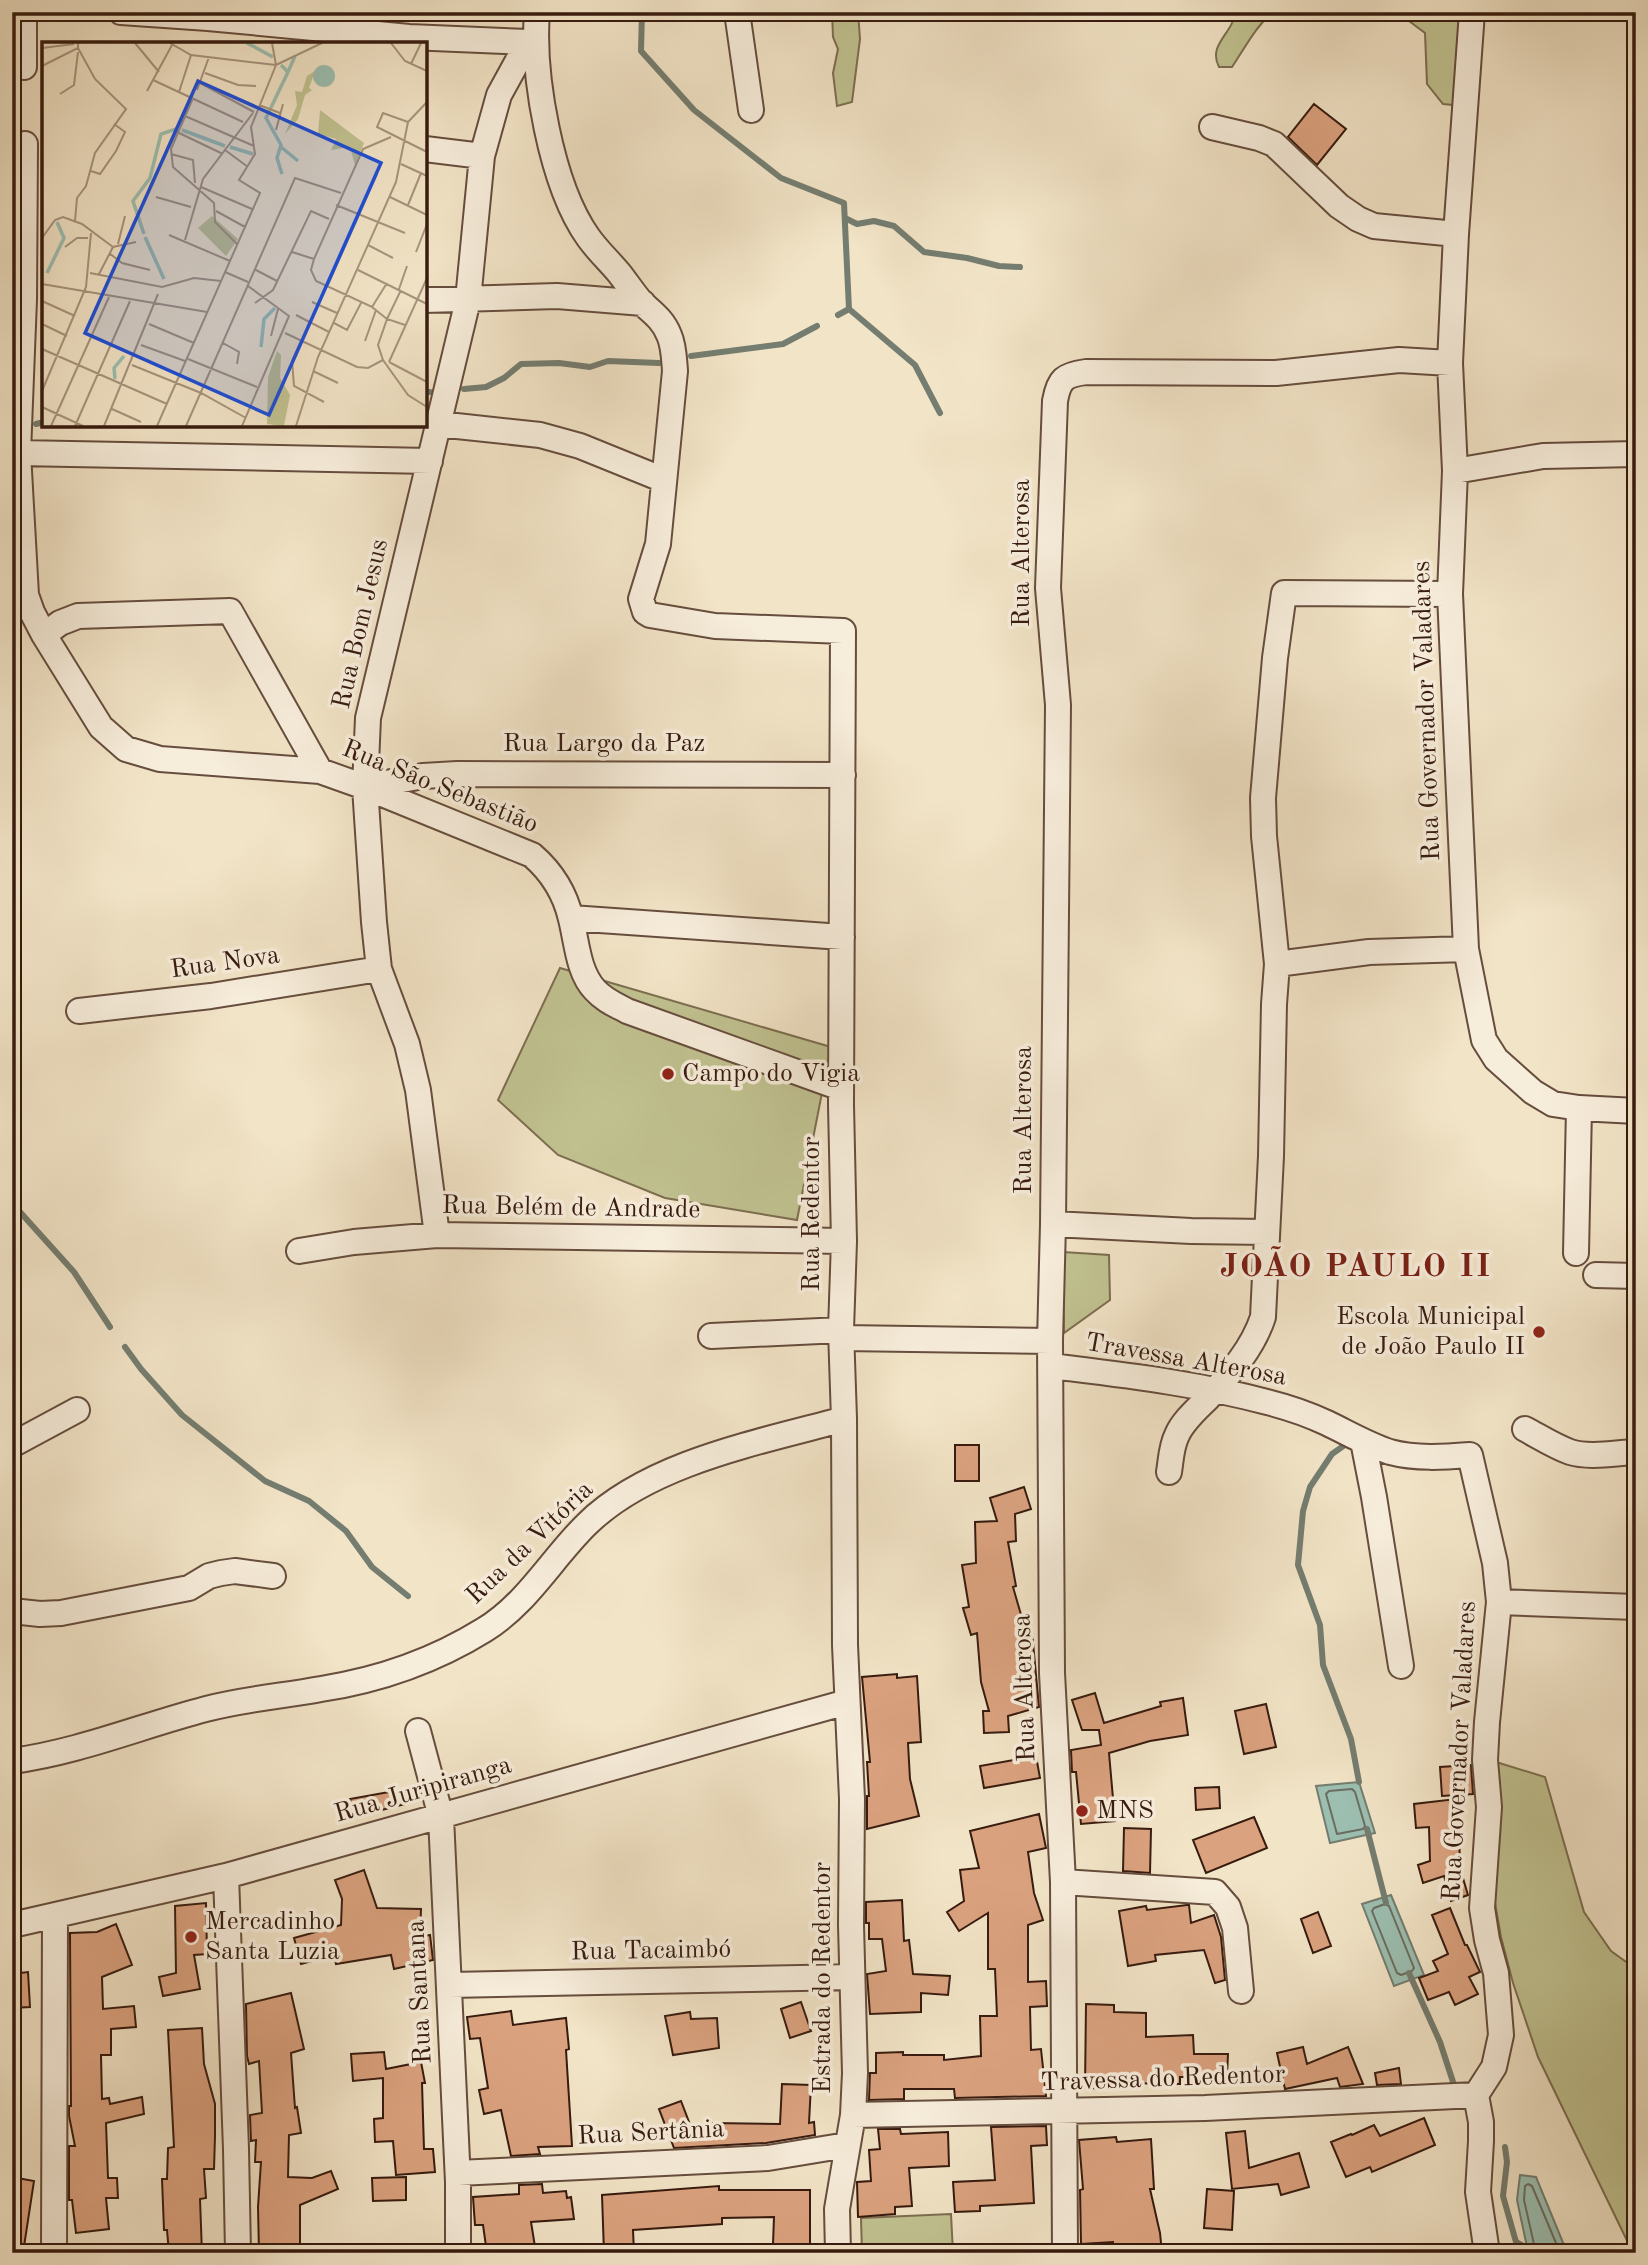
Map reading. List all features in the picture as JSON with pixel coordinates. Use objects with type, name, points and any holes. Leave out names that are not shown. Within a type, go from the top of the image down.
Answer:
[{"type":"street","points":[[24,12],[24,67]]},
{"type":"street","points":[[121,12],[409,37],[532,42]]},
{"type":"street","points":[[438,424],[540,435],[580,446],[664,480],[675,371],[670,336],[663,322],[643,303],[589,239],[572,210],[553,151],[532,42],[537,12]]},
{"type":"street","points":[[737,12],[751,110]]},
{"type":"street","points":[[1450,363],[1456,234],[1472,18]]},
{"type":"street","name":"Rua Bom Jesus","points":[[437,1235],[418,1090],[407,1044],[379,969],[365,787],[368,718],[468,300],[482,156],[499,95],[532,42]]},
{"type":"street","points":[[1212,127],[1274,144],[1339,206],[1358,219],[1374,226],[1456,234]]},
{"type":"street","name":"Rua São Sebastião","points":[[27,144],[34,300],[18,453],[26,595],[44,635],[101,727],[126,749],[160,759],[320,771],[532,855],[548,869],[558,883],[571,918],[583,972],[593,989],[605,1000],[627,1011],[841,1088]]},
{"type":"street","points":[[427,149],[482,156]]},
{"type":"street","points":[[427,300],[557,296],[643,303]]},
{"type":"street","name":"Rua Alterosa","points":[[1065,2253],[1063,1882],[1052,1672],[1050,1340],[1058,705],[1048,588],[1057,387],[1063,379],[1086,372],[1276,373],[1399,360],[1450,363]]},
{"type":"street","name":"Rua Governador Valadares","points":[[1450,363],[1455,471],[1450,594],[1466,949],[1484,1040],[1496,1059],[1533,1092],[1553,1104],[1636,1111]]},
{"type":"street","points":[[18,453],[430,461]]},
{"type":"street","points":[[1455,471],[1543,457],[1636,454]]},
{"type":"street","name":"Rua Redentor","points":[[664,480],[658,544],[641,598],[645,612],[715,626],[843,631],[841,1088],[847,1702]]},
{"type":"street","points":[[1169,1472],[1172,1447],[1181,1426],[1216,1390],[1256,1337],[1263,1317],[1277,964],[1264,836],[1263,798],[1275,658],[1284,593],[1450,594]]},
{"type":"street","points":[[44,635],[60,623],[78,616],[230,611],[320,771]]},
{"type":"street","name":"Rua Largo da Paz","points":[[365,787],[423,776],[457,774],[844,775]]},
{"type":"street","points":[[571,918],[842,937]]},
{"type":"street","points":[[1277,964],[1369,952],[1466,949]]},
{"type":"street","name":"Rua Nova","points":[[79,1011],[211,996],[379,969]]},
{"type":"street","points":[[1576,1253],[1578,1108]]},
{"type":"street","points":[[1053,1224],[1103,1228],[1267,1232]]},
{"type":"street","name":"Rua Belém de Andrade","points":[[299,1251],[354,1242],[437,1235],[844,1241]]},
{"type":"street","points":[[1596,1275],[1636,1276]]},
{"type":"street","points":[[711,1336],[842,1334],[1050,1340]]},
{"type":"street","name":"Travessa Alterosa","points":[[1051,1366],[1121,1374],[1216,1390],[1301,1412],[1391,1452],[1417,1456],[1470,1455]]},
{"type":"street","points":[[12,1444],[77,1410]]},
{"type":"street","name":"Rua da Vitória","points":[[12,1761],[91,1745],[208,1709],[322,1689],[394,1672],[423,1662],[486,1629],[503,1617],[588,1523],[633,1489],[695,1462],[844,1419]]},
{"type":"street","points":[[1525,1429],[1573,1453],[1636,1452]]},
{"type":"street","points":[[1363,1441],[1401,1666]]},
{"type":"street","name":"Rua Governador Valadares","points":[[1470,1455],[1495,1563],[1499,1602],[1487,1722],[1485,1760],[1489,1807],[1482,1908],[1486,1940],[1496,1973],[1501,2035],[1494,2067],[1476,2095]]},
{"type":"street","points":[[12,1611],[61,1613],[189,1588],[209,1576],[235,1571],[273,1576]]},
{"type":"street","points":[[1499,1602],[1636,1607]]},
{"type":"street","name":"Rua Juripiranga","points":[[12,1925],[226,1876],[847,1702]]},
{"type":"street","name":"Estrada do Redentor","points":[[838,2253],[837,2209],[853,2115],[855,2073],[852,1799],[847,1702]]},
{"type":"street","name":"Rua Santana","points":[[418,1731],[441,1816],[458,2173],[458,2253]]},
{"type":"street","points":[[226,1876],[237,2253]]},
{"type":"street","points":[[1063,1882],[1215,1892],[1228,1907],[1235,1928],[1241,1991]]},
{"type":"street","points":[[54,2253],[55,1916]]},
{"type":"street","name":"Rua Tacaimbó","points":[[450,1985],[852,1977]]},
{"type":"street","points":[[1476,2095],[1481,2132],[1478,2192],[1487,2253]]},
{"type":"street","name":"Travessa do Redentor","points":[[853,2115],[1205,2108],[1476,2095]]},
{"type":"street","name":"Rua Sertânia","points":[[458,2173],[768,2158],[847,2145]]},
{"type":"green space","points":[[832,12],[858,12],[860,39],[852,102],[837,106],[833,73],[838,49],[833,37]]},
{"type":"green space","points":[[1235,12],[1273,12],[1256,31],[1232,67],[1219,67],[1216,52],[1234,19]]},
{"type":"green space","points":[[1397,12],[1460,12],[1460,102],[1453,105],[1443,104],[1427,84],[1425,33]]},
{"type":"green space","name":"Campo do Vigia","points":[[560,968],[831,1047],[797,1220],[665,1198],[558,1155],[498,1100]]},
{"type":"green space","points":[[1063,1252],[1109,1255],[1110,1300],[1064,1333]]},
{"type":"green space","points":[[1496,1762],[1545,1777],[1584,1912],[1611,1951],[1636,1969],[1636,2253],[1633,2253],[1538,2057],[1513,1983],[1495,1903],[1501,1798]]},
{"type":"green space","points":[[951,2214],[953,2253],[862,2253],[861,2218]]},
{"type":"water","points":[[1359,1782],[1375,1833],[1330,1843],[1316,1786]]},
{"type":"water","points":[[1391,1895],[1424,1975],[1394,1986],[1362,1904]]},
{"type":"water","points":[[1520,2175],[1536,2177],[1564,2245],[1560,2253],[1531,2253],[1527,2247],[1517,2200]]},
{"type":"building","points":[[1314,104],[1346,129],[1317,165],[1288,137]]},
{"type":"building","points":[[955,1445],[979,1445],[979,1481],[955,1481]]},
{"type":"building","points":[[1024,1487],[1031,1509],[1015,1514],[1016,1541],[1008,1542],[1016,1586],[1013,1587],[1026,1632],[1032,1632],[1039,1707],[1008,1716],[1009,1732],[984,1733],[983,1711],[989,1711],[981,1682],[977,1633],[971,1635],[963,1608],[969,1607],[962,1565],[976,1563],[975,1522],[997,1521],[990,1498]]},
{"type":"building","points":[[897,1674],[897,1678],[917,1676],[921,1742],[908,1743],[910,1779],[919,1816],[867,1829],[867,1762],[870,1762],[862,1677]]},
{"type":"building","points":[[1095,1693],[1104,1723],[1161,1706],[1160,1702],[1183,1698],[1188,1735],[1150,1741],[1109,1753],[1115,1821],[1081,1824],[1071,1750],[1101,1745],[1099,1730],[1082,1730],[1072,1700]]},
{"type":"building","points":[[1266,1704],[1276,1747],[1244,1754],[1235,1711]]},
{"type":"building","points":[[1036,1756],[1040,1778],[984,1788],[980,1766]]},
{"type":"building","points":[[1471,1765],[1473,1794],[1442,1796],[1440,1767]]},
{"type":"building","points":[[417,1787],[421,1800],[354,1817],[350,1799]]},
{"type":"building","points":[[1219,1787],[1220,1808],[1196,1810],[1195,1788]]},
{"type":"building","points":[[1456,1799],[1460,1868],[1468,1895],[1451,1901],[1444,1876],[1423,1883],[1418,1865],[1430,1861],[1429,1827],[1416,1828],[1414,1804]]},
{"type":"building","points":[[1039,1814],[1046,1848],[1028,1852],[1034,1893],[1043,1920],[1028,1925],[1028,1982],[1046,1981],[1047,2006],[1030,2007],[1031,2050],[1041,2049],[1046,2096],[955,2098],[954,2089],[904,2089],[904,2099],[869,2100],[870,2073],[876,2073],[876,2053],[944,2055],[944,2060],[981,2056],[980,2016],[997,2016],[995,1969],[988,1969],[988,1913],[959,1931],[947,1912],[964,1901],[960,1870],[979,1868],[970,1831]]},
{"type":"building","points":[[1254,1817],[1267,1848],[1206,1873],[1193,1840]]},
{"type":"building","points":[[1124,1828],[1151,1829],[1150,1873],[1123,1871]]},
{"type":"building","points":[[364,1870],[377,1908],[421,1909],[420,1937],[430,1935],[433,1960],[394,1969],[391,1955],[336,1964],[334,1955],[301,1964],[294,1938],[341,1925],[342,1899],[335,1880]]},
{"type":"building","points":[[902,1900],[904,1941],[909,1940],[913,1974],[950,1976],[948,1995],[921,1993],[921,2012],[870,2014],[867,1974],[886,1971],[882,1939],[869,1939],[866,1902]]},
{"type":"building","points":[[206,1903],[207,1954],[194,1955],[200,1989],[163,1996],[159,1977],[176,1973],[175,1906]]},
{"type":"building","points":[[1189,1905],[1191,1923],[1214,1915],[1221,1937],[1225,1980],[1215,1983],[1204,1950],[1155,1955],[1156,1961],[1128,1966],[1119,1911],[1146,1906],[1147,1910]]},
{"type":"building","points":[[1450,1908],[1465,1945],[1480,1972],[1469,1977],[1478,1994],[1455,2005],[1449,1992],[1428,2000],[1419,1978],[1438,1971],[1433,1961],[1448,1954],[1432,1915]]},
{"type":"building","points":[[1318,1912],[1331,1946],[1313,1953],[1301,1919]]},
{"type":"building","points":[[116,1924],[132,1965],[102,1977],[103,2009],[134,2006],[136,2027],[111,2029],[111,2055],[101,2055],[102,2099],[109,2098],[110,2104],[142,2097],[144,2114],[106,2123],[108,2178],[117,2178],[118,2198],[106,2198],[109,2229],[76,2233],[72,2200],[69,2200],[69,2146],[75,2146],[69,2116],[70,1933],[97,1932]]},
{"type":"building","points":[[28,1972],[30,2007],[12,2008],[12,1974]]},
{"type":"building","points":[[291,1993],[304,2049],[291,2053],[295,2108],[297,2107],[301,2133],[289,2135],[288,2177],[312,2178],[331,2171],[338,2189],[300,2205],[300,2253],[259,2253],[261,2162],[255,2162],[256,2140],[251,2141],[250,2115],[262,2113],[259,2061],[249,2064],[247,2056],[246,2004]]},
{"type":"building","points":[[801,2002],[811,2031],[790,2038],[781,2009]]},
{"type":"building","points":[[1086,2004],[1114,2005],[1114,2012],[1146,2013],[1146,2037],[1193,2035],[1194,2054],[1228,2054],[1227,2077],[1180,2077],[1180,2084],[1122,2083],[1122,2089],[1085,2088]]},
{"type":"building","points":[[511,2011],[513,2025],[566,2018],[572,2146],[538,2147],[540,2154],[511,2156],[501,2110],[484,2114],[479,2090],[488,2088],[480,2038],[470,2039],[467,2017]]},
{"type":"building","points":[[690,2012],[691,2019],[717,2018],[719,2048],[673,2055],[665,2016]]},
{"type":"building","points":[[202,2028],[204,2064],[215,2104],[215,2136],[214,2169],[204,2169],[206,2198],[200,2199],[202,2253],[169,2253],[167,2230],[164,2230],[162,2179],[167,2179],[168,2148],[174,2147],[168,2030]]},
{"type":"building","points":[[1303,2047],[1307,2064],[1348,2047],[1363,2084],[1340,2087],[1337,2078],[1285,2089],[1277,2053]]},
{"type":"building","points":[[384,2052],[386,2069],[421,2062],[425,2083],[422,2083],[424,2149],[433,2149],[435,2172],[396,2175],[393,2141],[375,2142],[374,2119],[383,2118],[383,2078],[353,2081],[351,2054]]},
{"type":"building","points":[[1399,2068],[1401,2084],[1377,2085],[1375,2073]]},
{"type":"building","points":[[782,2084],[811,2085],[809,2123],[814,2122],[815,2135],[766,2143],[674,2148],[659,2109],[681,2101],[691,2127],[711,2123],[780,2124]]},
{"type":"building","points":[[1424,2118],[1435,2145],[1372,2172],[1370,2167],[1346,2177],[1331,2142],[1374,2125],[1380,2136]]},
{"type":"building","points":[[1046,2126],[1047,2145],[1031,2146],[1034,2203],[980,2206],[980,2211],[955,2212],[953,2182],[995,2180],[991,2127]]},
{"type":"building","points":[[878,2129],[900,2129],[901,2134],[948,2132],[949,2166],[909,2168],[912,2206],[895,2207],[895,2214],[858,2217],[857,2182],[871,2181],[869,2150],[880,2149]]},
{"type":"building","points":[[1245,2131],[1249,2168],[1299,2153],[1309,2187],[1281,2195],[1278,2184],[1232,2189],[1226,2133]]},
{"type":"building","points":[[1116,2137],[1117,2142],[1151,2139],[1154,2189],[1150,2189],[1162,2253],[1114,2253],[1113,2242],[1081,2244],[1080,2190],[1083,2189],[1079,2140]]},
{"type":"building","points":[[12,2177],[34,2181],[23,2253],[12,2253]]},
{"type":"building","points":[[406,2177],[406,2200],[373,2201],[372,2178]]},
{"type":"building","points":[[542,2184],[543,2193],[566,2191],[567,2198],[571,2197],[574,2219],[531,2222],[536,2253],[487,2253],[483,2225],[475,2225],[473,2197],[519,2194],[519,2185]]},
{"type":"building","points":[[719,2186],[719,2190],[810,2190],[810,2245],[773,2244],[774,2217],[722,2218],[722,2224],[633,2230],[634,2253],[604,2253],[602,2195]]},
{"type":"building","points":[[1207,2189],[1234,2191],[1232,2230],[1204,2228]]},
{"type":"waterway","points":[[642,12],[641,51],[694,110],[781,178],[844,203],[849,309],[915,365],[940,413]]},
{"type":"waterway","points":[[845,218],[857,224],[874,221],[894,226],[924,252],[999,266],[1020,267]]},
{"type":"waterway","points":[[838,315],[849,309]]},
{"type":"waterway","points":[[691,356],[783,344],[817,326]]},
{"type":"waterway","points":[[464,389],[486,387],[504,378],[521,364],[559,363],[590,367],[608,361],[659,363]]},
{"type":"waterway","points":[[36,424],[42,422]]},
{"type":"waterway","points":[[12,1201],[74,1272],[110,1327]]},
{"type":"waterway","points":[[125,1347],[182,1415],[265,1481],[309,1501],[346,1531],[372,1567],[408,1596]]},
{"type":"waterway","points":[[1349,1442],[1332,1454],[1310,1487],[1303,1511],[1298,1565],[1320,1625],[1323,1665],[1351,1739],[1359,1782]]},
{"type":"waterway","points":[[1367,1829],[1386,1903]]},
{"type":"waterway","points":[[1409,1973],[1440,2042],[1455,2088]]},
{"type":"waterway","points":[[1505,2147],[1507,2162],[1503,2196],[1516,2242],[1529,2249]]},
{"type":"place","name":"Campo do Vigia","points":[[668,1074]]},
{"type":"place","name":"Escola Municipal de João Paulo II","points":[[1539,1332]]},
{"type":"place","name":"MNS","points":[[1082,1811]]},
{"type":"place","name":"Mercadinho Santa Luzia","points":[[191,1937]]},
{"type":"district","name":"JOÃO PAULO II","points":[[1356,1267]]}]
